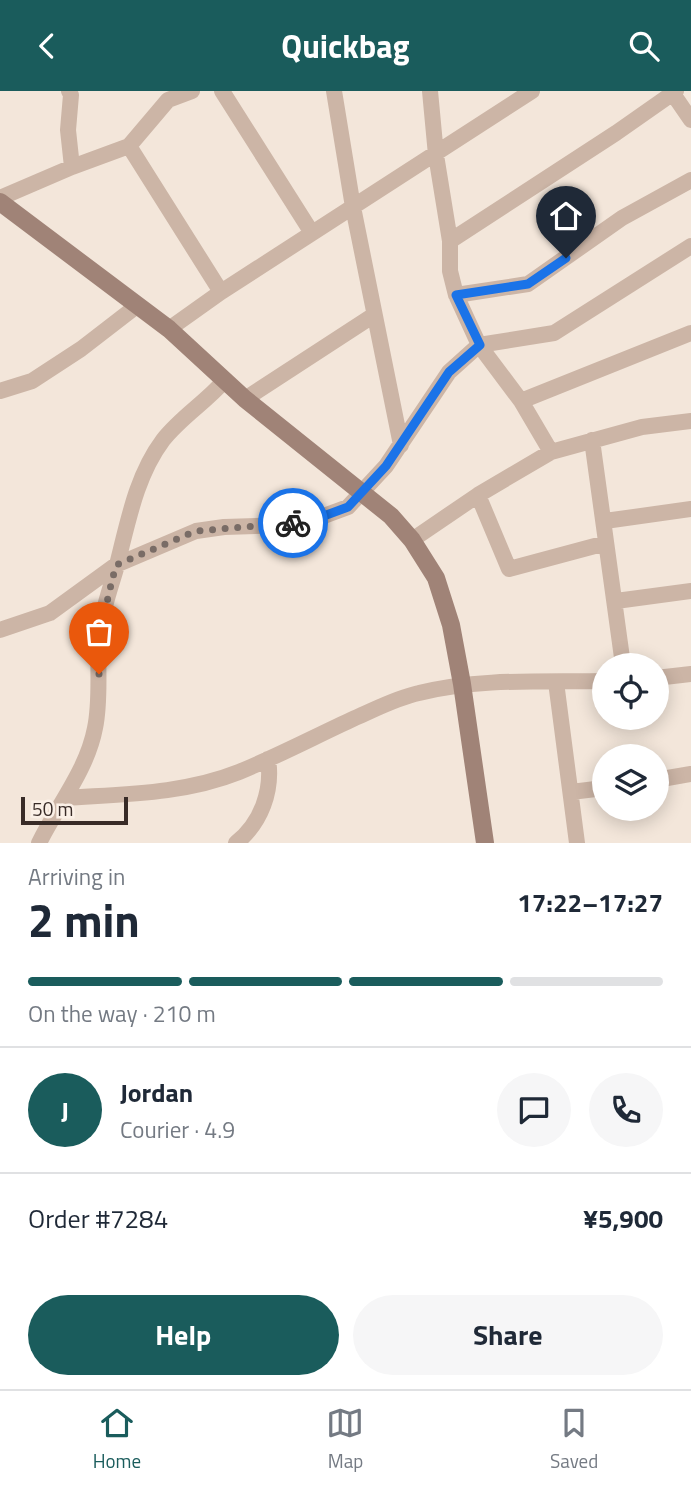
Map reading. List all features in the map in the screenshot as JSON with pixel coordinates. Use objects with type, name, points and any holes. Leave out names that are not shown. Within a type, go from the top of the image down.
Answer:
[{"type":"street","points":[[69,91],[68,131],[72,167]]},
{"type":"street","points":[[192,91],[168,100],[129,146],[72,167],[0,200],[169,329],[245,399],[391,516],[412,540],[436,578],[451,625],[485,843]]},
{"type":"street","points":[[222,91],[312,233]]},
{"type":"street","points":[[334,91],[336,117],[353,207],[401,445]]},
{"type":"street","points":[[430,91],[436,155],[450,241],[450,271],[456,295],[480,345],[522,401],[551,452]]},
{"type":"street","points":[[169,329],[221,292],[532,91]]},
{"type":"street","points":[[450,241],[616,133],[673,92],[691,120]]},
{"type":"street","points":[[129,146],[221,292]]},
{"type":"street","points":[[456,295],[528,284],[622,218],[691,180]]},
{"type":"street","points":[[0,630],[50,613],[116,565],[196,531],[224,527],[286,525],[348,507],[401,445],[449,372],[480,345],[554,333],[691,246]]},
{"type":"street","points":[[0,391],[32,381],[81,349],[138,305]]},
{"type":"street","points":[[245,399],[374,315]]},
{"type":"street","points":[[522,401],[691,333]]},
{"type":"street","points":[[39,843],[66,798],[94,731],[99,704],[99,641],[103,613],[139,484],[163,441],[187,415],[212,396],[224,381]]},
{"type":"street","points":[[412,540],[478,495],[551,452],[642,427],[691,421]]},
{"type":"street","points":[[593,440],[622,653]]},
{"type":"street","points":[[478,495],[509,569],[606,543]]},
{"type":"street","points":[[605,521],[691,509]]},
{"type":"street","points":[[616,601],[691,591]]},
{"type":"street","points":[[669,677],[691,674]]},
{"type":"street","points":[[66,798],[182,788],[211,782],[268,759],[389,702],[417,693],[462,684],[506,680],[592,681]]},
{"type":"street","points":[[556,682],[577,843]]},
{"type":"street","points":[[236,843],[250,832],[264,804],[270,772],[268,759]]},
{"type":"street","points":[[669,778],[691,774]]},
{"type":"street","points":[[571,793],[592,789]]},
{"type":"way so far","points":[[99,674],[99,641],[103,613],[116,565],[196,531],[293,523]]},
{"type":"route","points":[[293,523],[348,507],[386,466],[449,372],[480,345],[456,295],[528,284],[566,258]]}]
